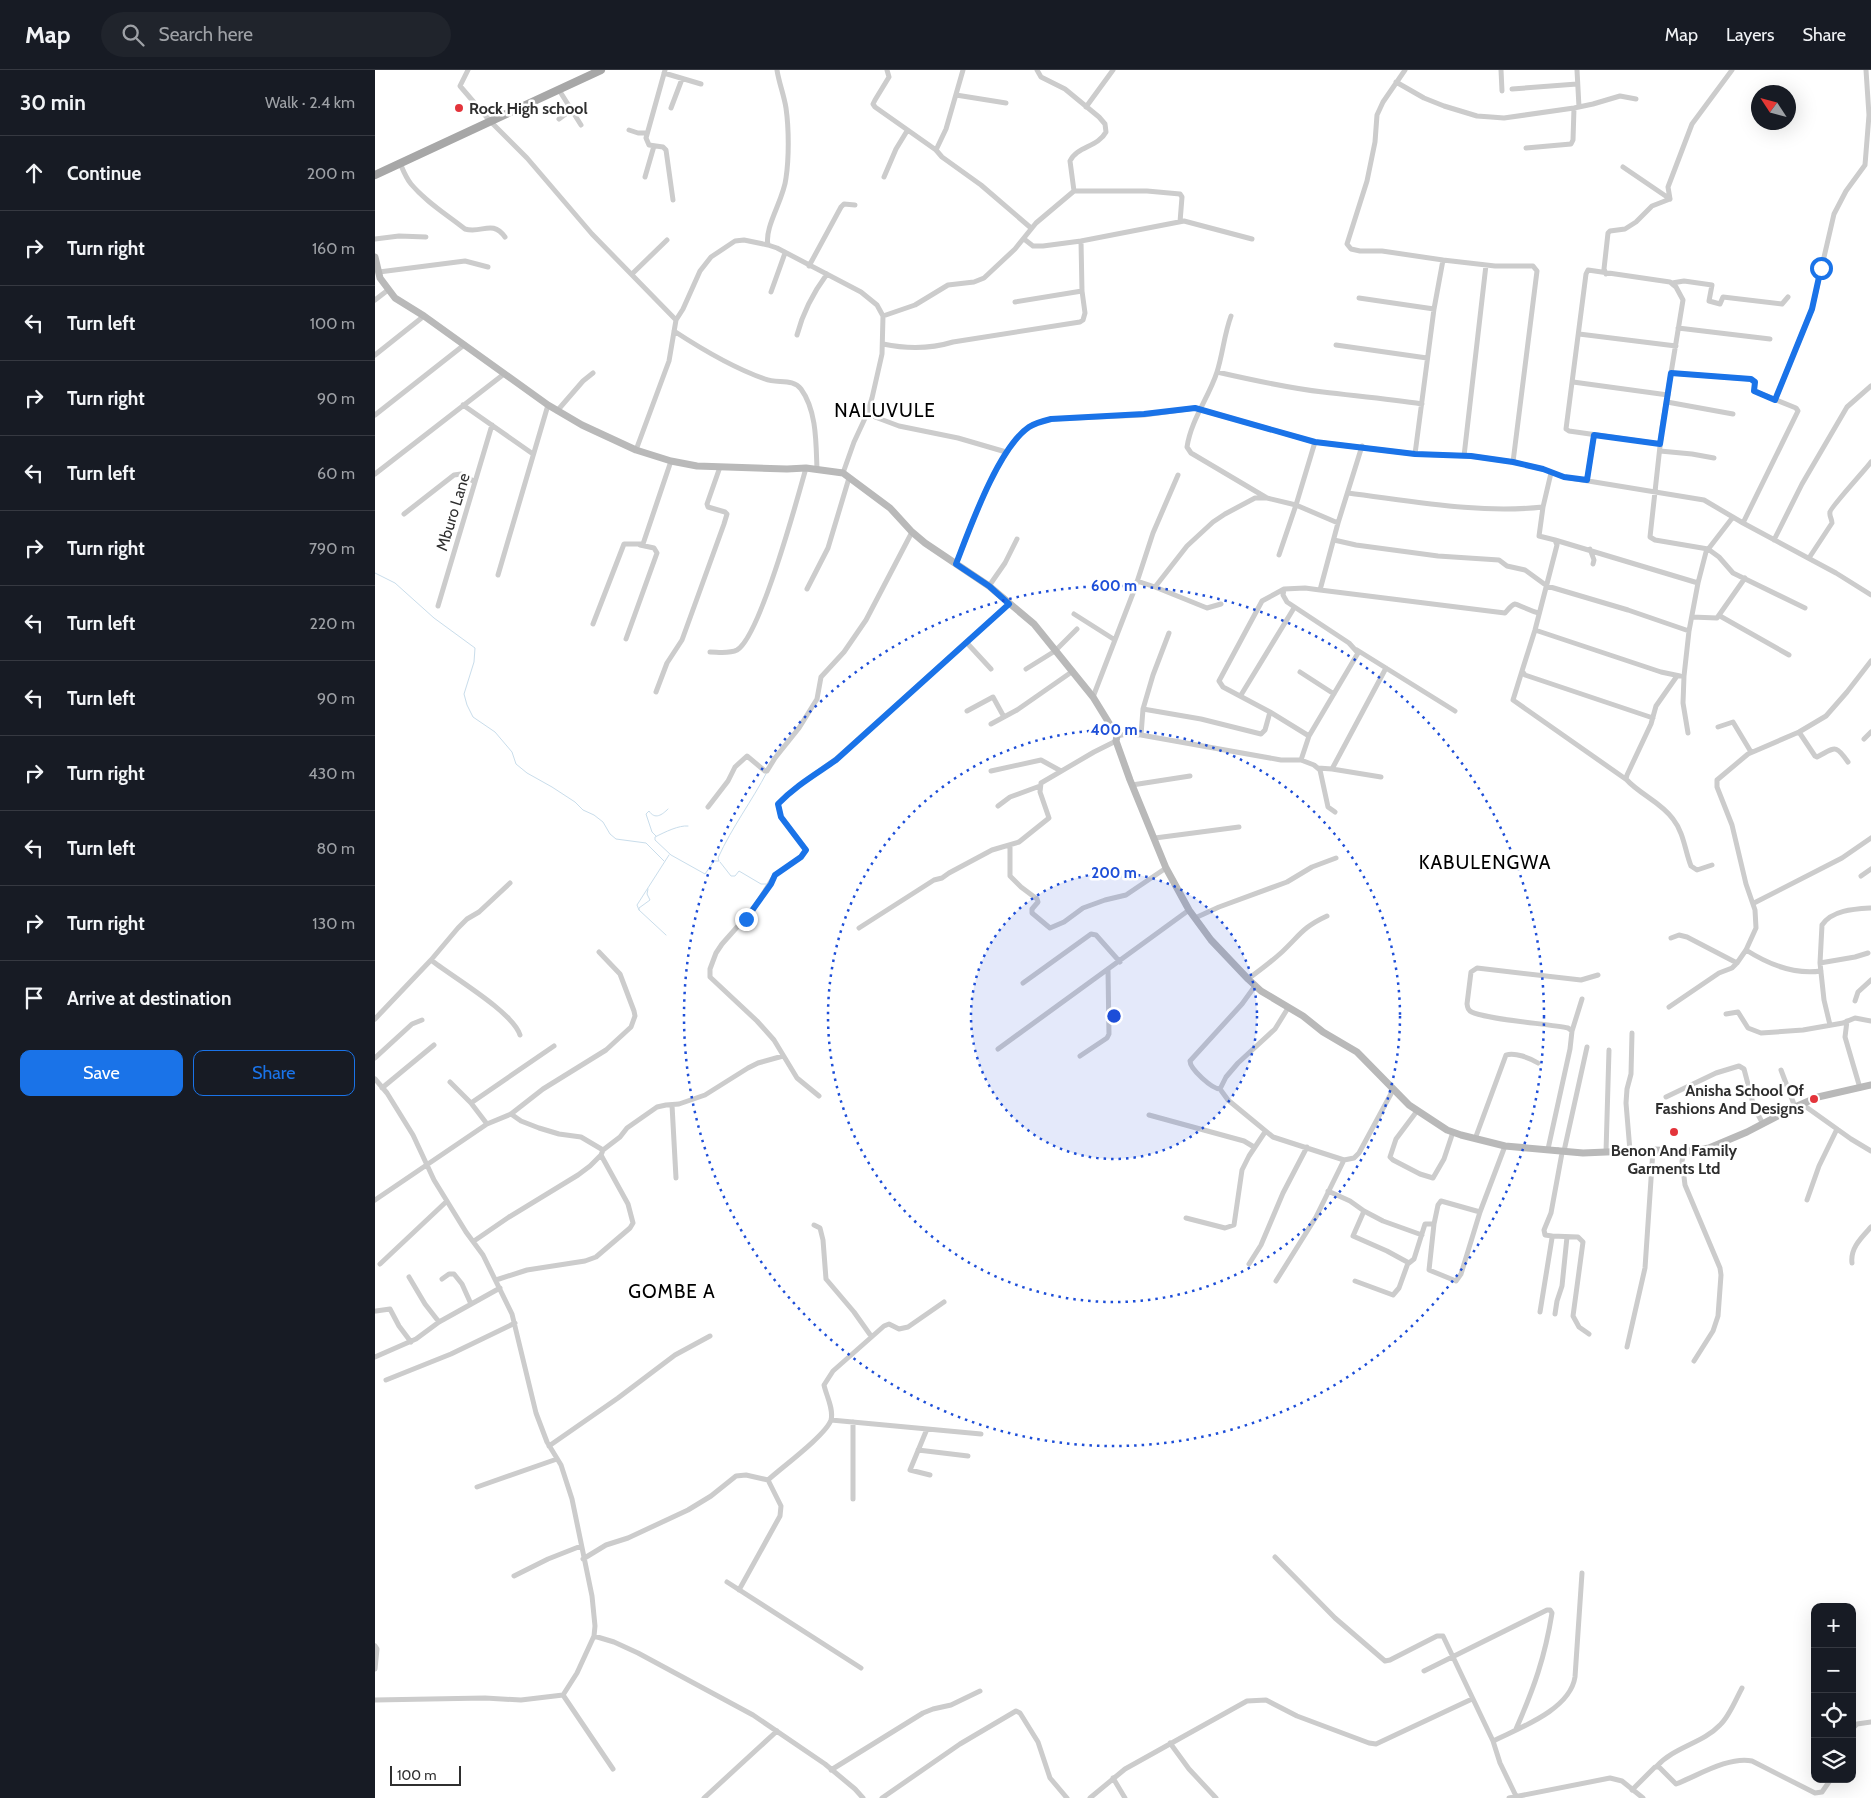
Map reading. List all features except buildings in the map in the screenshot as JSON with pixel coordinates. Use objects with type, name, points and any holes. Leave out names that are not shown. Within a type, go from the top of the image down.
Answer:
[{"type":"main road","points":[[375,175],[600,70]]},
{"type":"street","points":[[468,70],[460,86],[527,158],[592,234],[676,320]]},
{"type":"street","points":[[768,245],[769,229],[784,191],[787,169],[787,119],[777,70]]},
{"type":"street","points":[[887,70],[889,77],[873,104],[880,112],[936,150],[942,157],[981,186],[1031,228]]},
{"type":"street","points":[[936,150],[945,129],[963,70]]},
{"type":"street","points":[[1037,70],[1041,77],[1065,89],[1103,120],[1106,132],[1097,142],[1071,157],[1069,164],[1074,181],[1074,191]]},
{"type":"street","points":[[1086,107],[1113,70]]},
{"type":"street","points":[[1405,70],[1395,82],[1377,115],[1375,142],[1367,181],[1347,244],[1351,249],[1360,251],[1382,251],[1486,265],[1533,266],[1537,271],[1513,462]]},
{"type":"street","points":[[1501,70],[1502,91]]},
{"type":"street","points":[[1526,148],[1571,144],[1576,107],[1577,70]]},
{"type":"street","points":[[1670,198],[1668,187],[1692,124],[1732,70]]},
{"type":"street","points":[[1865,165],[1870,115],[1866,70]]},
{"type":"street","points":[[673,200],[666,150],[663,147],[647,143],[647,133],[665,72],[701,84]]},
{"type":"street","points":[[671,108],[682,78]]},
{"type":"street","points":[[1395,82],[1431,101],[1477,116],[1504,118],[1593,104],[1620,96],[1636,99]]},
{"type":"street","points":[[1511,89],[1577,84]]},
{"type":"street","points":[[559,90],[581,125]]},
{"type":"street","points":[[956,96],[1006,102]]},
{"type":"street","points":[[559,119],[571,110]]},
{"type":"street","points":[[629,130],[637,133],[647,133]]},
{"type":"street","points":[[884,176],[907,131]]},
{"type":"street","points":[[645,177],[654,146]]},
{"type":"street","points":[[1775,400],[1812,309],[1835,214],[1846,192],[1865,165],[1871,162]]},
{"type":"street","points":[[400,163],[409,182],[420,194],[465,229],[491,227],[500,231],[505,237]]},
{"type":"street","points":[[1623,167],[1670,198]]},
{"type":"street","points":[[883,316],[915,305],[949,285],[974,282],[984,278],[1024,239],[1031,228],[1074,191],[1147,191],[1179,194],[1182,197],[1180,222]]},
{"type":"street","points":[[1606,274],[1604,269],[1609,232],[1625,229],[1636,222],[1652,206],[1670,198]]},
{"type":"street","points":[[809,266],[841,208],[845,204],[855,205]]},
{"type":"street","points":[[1024,239],[1033,246],[1043,246],[1081,241],[1186,221],[1253,239]]},
{"type":"street","points":[[375,239],[399,236],[426,237]]},
{"type":"street","points":[[632,274],[667,240]]},
{"type":"street","points":[[636,450],[669,361],[676,320],[700,271],[705,263],[718,251],[739,240],[768,245],[827,274],[871,299],[883,316],[883,344],[879,369],[867,414],[857,432],[828,548],[807,589]]},
{"type":"street","points":[[883,344],[899,348],[937,347],[953,342],[1077,323],[1083,320],[1081,241]]},
{"type":"street","points":[[771,292],[785,253]]},
{"type":"street","points":[[375,257],[379,272],[388,290],[395,298],[557,411],[636,450],[671,461],[720,468],[806,468],[846,475],[890,508],[912,532],[989,586],[1034,624],[1093,697],[1116,739],[1132,785],[1166,868],[1189,910],[1211,940],[1255,986],[1303,1016],[1323,1032],[1357,1052],[1393,1090],[1417,1111],[1453,1132],[1505,1146],[1561,1151],[1653,1150],[1684,1152],[1709,1148],[1818,1097],[1871,1086]]},
{"type":"street","points":[[1415,454],[1434,309],[1443,260]]},
{"type":"street","points":[[379,272],[465,261],[488,267]]},
{"type":"street","points":[[1464,456],[1486,265]]},
{"type":"street","points":[[1660,444],[1594,435],[1566,429],[1586,272],[1588,270],[1672,283],[1684,281],[1712,285],[1709,301],[1721,304],[1723,297],[1783,304],[1787,297]]},
{"type":"street","points":[[797,335],[802,316],[816,288],[827,274]]},
{"type":"street","points":[[1672,283],[1683,300],[1660,444],[1650,537],[1655,540],[1708,549],[1719,557],[1733,573],[1805,608]]},
{"type":"street","points":[[375,300],[388,290]]},
{"type":"street","points":[[1015,302],[1082,291]]},
{"type":"street","points":[[1359,298],[1434,309]]},
{"type":"street","points":[[375,355],[423,316]]},
{"type":"street","points":[[1231,316],[1225,333],[1217,372],[1199,410],[1188,443],[1189,451],[1267,498]]},
{"type":"street","points":[[1678,328],[1770,339]]},
{"type":"street","points":[[674,331],[700,348],[759,377],[777,382],[792,382],[800,388],[813,419],[817,470]]},
{"type":"street","points":[[1579,334],[1676,346]]},
{"type":"street","points":[[1336,345],[1427,358]]},
{"type":"street","points":[[375,415],[465,346]]},
{"type":"street","points":[[1217,372],[1275,385],[1323,392],[1372,396],[1422,404]]},
{"type":"street","points":[[557,411],[583,381],[593,373]]},
{"type":"street","points":[[1671,373],[1751,379],[1755,382],[1754,391],[1797,408],[1798,412],[1743,523]]},
{"type":"street","points":[[375,474],[504,374]]},
{"type":"street","points":[[1573,382],[1668,395]]},
{"type":"street","points":[[1774,540],[1802,484],[1847,407],[1871,386]]},
{"type":"street","points":[[1667,402],[1733,414]]},
{"type":"street","points":[[498,575],[547,405]]},
{"type":"street","points":[[463,406],[533,454]]},
{"type":"street","points":[[956,564],[978,508],[1006,452],[1013,442],[1028,428],[1036,423],[1051,419],[1144,414],[1186,408],[1315,442],[1362,446],[1415,454],[1464,456],[1513,462],[1543,469],[1564,477],[1704,500],[1809,558],[1871,595]]},
{"type":"street","points":[[867,414],[899,426],[958,438],[1006,452]]},
{"type":"street","name":"Mburo Lane","points":[[439,606],[492,426]]},
{"type":"street","points":[[1587,480],[1594,435]]},
{"type":"street","points":[[1279,555],[1315,442]]},
{"type":"street","points":[[1320,590],[1362,446]]},
{"type":"street","points":[[1660,451],[1714,458]]},
{"type":"street","points":[[640,545],[643,544],[645,539],[671,461]]},
{"type":"street","points":[[1809,558],[1832,523],[1831,509],[1871,462]]},
{"type":"street","points":[[656,692],[667,663],[682,640],[727,514],[708,507],[707,504],[720,468]]},
{"type":"street","points":[[710,652],[727,653],[736,651],[747,639],[767,594],[806,468]]},
{"type":"street","points":[[1551,473],[1539,536],[1698,583]]},
{"type":"street","points":[[404,514],[454,475],[461,474],[475,482]]},
{"type":"street","points":[[1093,697],[1153,533],[1178,475]]},
{"type":"street","points":[[1348,493],[1445,505],[1514,508],[1543,507]]},
{"type":"street","points":[[1155,587],[1184,549],[1213,522],[1255,498],[1267,498],[1296,505],[1338,523]]},
{"type":"street","points":[[1689,733],[1683,703],[1684,676],[1689,631],[1698,583],[1708,549],[1733,517]]},
{"type":"street","points":[[708,807],[728,781],[735,767],[747,756],[765,772],[768,770],[799,728],[817,699],[821,678],[844,652],[866,620],[912,532]]},
{"type":"street","points":[[989,586],[1005,563],[1017,538]]},
{"type":"street","points":[[1334,540],[1356,545],[1439,556],[1499,560],[1507,566],[1525,570],[1547,586],[1628,610],[1689,631]]},
{"type":"street","points":[[1555,540],[1557,545],[1547,586],[1513,700],[1627,780],[1655,802],[1673,819],[1678,827],[1691,866],[1697,870],[1711,864]]},
{"type":"street","points":[[593,624],[623,546],[628,543],[654,548],[657,553],[626,639]]},
{"type":"street","points":[[1589,550],[1594,560],[1593,564]]},
{"type":"street","points":[[1692,617],[1715,619],[1745,578]]},
{"type":"street","points":[[1137,581],[1207,608],[1221,604]]},
{"type":"street","points":[[1309,736],[1219,684],[1262,601],[1284,589],[1305,588],[1505,613],[1511,606],[1517,604],[1527,610],[1539,613]]},
{"type":"street","points":[[1284,589],[1284,598],[1294,608],[1349,643],[1356,650],[1455,711]]},
{"type":"street","points":[[819,1096],[797,1078],[774,1040],[757,1021],[710,977],[710,968],[716,953],[754,908],[775,875],[801,857],[806,850],[781,817],[778,804],[797,785],[805,782],[836,760],[1009,604]]},
{"type":"street","points":[[1241,695],[1294,608]]},
{"type":"street","points":[[1074,614],[1115,640]]},
{"type":"street","points":[[1719,616],[1789,655]]},
{"type":"street","points":[[1027,670],[1055,652],[1077,629]]},
{"type":"street","points":[[1535,630],[1677,676],[1684,676]]},
{"type":"street","points":[[1141,735],[1143,709],[1147,692],[1169,632]]},
{"type":"street","points":[[967,643],[991,670]]},
{"type":"street","points":[[1301,760],[1309,736],[1357,656],[1356,650]]},
{"type":"street","points":[[1669,1007],[1719,972],[1732,968],[1746,950],[1756,928],[1757,917],[1746,884],[1732,825],[1716,784],[1720,777],[1751,752],[1799,732],[1826,716],[1871,661]]},
{"type":"street","points":[[1332,769],[1386,668]]},
{"type":"street","points":[[991,724],[1017,710],[1073,671]]},
{"type":"street","points":[[1522,671],[1525,675],[1653,718]]},
{"type":"street","points":[[1300,672],[1334,694]]},
{"type":"street","points":[[1627,780],[1627,774],[1653,718],[1656,706],[1677,676]]},
{"type":"street","points":[[967,711],[993,697],[1003,717]]},
{"type":"street","points":[[1143,709],[1208,720],[1261,734],[1265,730],[1270,712]]},
{"type":"street","points":[[1718,727],[1733,722],[1751,752]]},
{"type":"street","points":[[1799,732],[1815,756],[1817,757],[1834,748],[1841,751],[1848,762]]},
{"type":"street","points":[[1864,739],[1871,732]]},
{"type":"street","points":[[998,806],[1010,797],[1040,786],[1061,771],[1127,734],[1281,760],[1301,760],[1319,768],[1381,777]]},
{"type":"street","points":[[991,771],[1041,760],[1061,771]]},
{"type":"street","points":[[1319,768],[1328,807],[1335,812]]},
{"type":"street","points":[[1132,785],[1190,776]]},
{"type":"street","points":[[859,928],[935,880],[992,850],[1010,846],[1023,840],[1048,820],[1048,814],[1039,792],[1040,786]]},
{"type":"street","points":[[1155,838],[1239,827]]},
{"type":"street","points":[[1753,903],[1843,858],[1871,838]]},
{"type":"street","points":[[1010,846],[1010,876],[1021,887],[1037,898],[1038,902],[1032,909],[1032,913],[1050,928],[1064,922],[1083,908],[1126,895],[1166,868]]},
{"type":"street","points":[[1195,918],[1287,882],[1336,858]]},
{"type":"street","points":[[1861,876],[1871,870]]},
{"type":"street","points":[[375,1019],[431,960],[458,928],[467,919],[479,912],[510,883]]},
{"type":"street","points":[[1830,1025],[1824,1000],[1820,963],[1822,925],[1831,916],[1854,908],[1871,908]]},
{"type":"street","points":[[998,1049],[1189,910]]},
{"type":"street","points":[[1247,979],[1281,953],[1302,930],[1327,916]]},
{"type":"street","points":[[1023,984],[1091,934],[1096,935],[1120,962]]},
{"type":"street","points":[[1671,938],[1679,935],[1687,937],[1737,963]]},
{"type":"street","points":[[1746,950],[1771,964],[1810,973],[1821,971]]},
{"type":"street","points":[[375,1200],[487,1124],[511,1114],[543,1089],[606,1050],[631,1027],[635,1016],[634,1011],[620,974],[599,952]]},
{"type":"street","points":[[1820,963],[1869,953]]},
{"type":"street","points":[[431,960],[500,1011],[513,1023],[520,1035]]},
{"type":"street","points":[[1572,1031],[1556,1025],[1491,1017],[1472,1012],[1467,1004],[1471,972],[1477,968],[1581,980],[1598,975]]},
{"type":"street","points":[[1080,1056],[1107,1038],[1109,1034],[1108,970]]},
{"type":"street","points":[[1855,1001],[1858,992],[1871,980]]},
{"type":"street","points":[[1255,986],[1242,1004],[1190,1061],[1190,1065],[1193,1070],[1214,1088],[1220,1089],[1228,1100],[1265,1132],[1281,1141],[1307,1147],[1344,1160],[1350,1159],[1359,1152],[1393,1090]]},
{"type":"street","points":[[1548,1149],[1570,1049],[1572,1031],[1582,999]]},
{"type":"street","points":[[1220,1089],[1226,1077],[1238,1063],[1275,1029],[1288,1008]]},
{"type":"street","points":[[1726,1014],[1738,1012],[1748,1028],[1761,1033],[1830,1025],[1855,1018],[1871,1021]]},
{"type":"street","points":[[375,1058],[412,1024],[421,1020]]},
{"type":"street","points":[[1847,1021],[1845,1037],[1860,1088]]},
{"type":"street","points":[[1630,1151],[1626,1104],[1627,1085],[1631,1074],[1632,1033]]},
{"type":"street","points":[[382,1088],[434,1045]]},
{"type":"street","points":[[471,1103],[553,1046]]},
{"type":"street","points":[[1587,1046],[1561,1151],[1551,1213],[1544,1232],[1552,1236],[1578,1237],[1583,1242],[1573,1316],[1579,1327],[1589,1334]]},
{"type":"street","points":[[1606,1152],[1609,1050]]},
{"type":"street","points":[[1475,1139],[1506,1055],[1524,1057],[1538,1063]]},
{"type":"street","points":[[474,1241],[516,1212],[578,1175],[620,1138],[627,1128],[657,1107],[673,1105],[705,1096],[753,1065],[783,1056]]},
{"type":"street","points":[[1666,1097],[1726,1068],[1739,1066],[1744,1069],[1755,1106],[1763,1124]]},
{"type":"street","points":[[1781,1070],[1798,1105],[1871,1151]]},
{"type":"street","points":[[375,1079],[413,1135],[447,1201],[483,1255],[500,1288],[515,1323],[532,1400],[541,1428],[549,1446],[561,1465],[572,1499],[592,1596],[594,1636],[577,1673],[563,1695]]},
{"type":"street","points":[[450,1082],[471,1103],[487,1124]]},
{"type":"street","points":[[673,1105],[675,1178]]},
{"type":"street","points":[[1417,1111],[1396,1139],[1390,1157],[1393,1160],[1432,1178],[1444,1159],[1453,1132]]},
{"type":"street","points":[[496,1280],[527,1270],[585,1261],[596,1257],[629,1228],[633,1222],[628,1204],[602,1152],[581,1137],[539,1128],[521,1121],[511,1114]]},
{"type":"street","points":[[1149,1115],[1244,1141],[1254,1147]]},
{"type":"street","points":[[1807,1200],[1819,1166],[1837,1129]]},
{"type":"street","points":[[1186,1218],[1225,1228],[1234,1225],[1242,1170],[1254,1147],[1265,1132]]},
{"type":"street","points":[[1480,1212],[1441,1201],[1437,1205],[1429,1270],[1456,1281],[1461,1274],[1480,1212],[1505,1146]]},
{"type":"street","points":[[1249,1264],[1261,1245],[1283,1193],[1307,1147]]},
{"type":"street","points":[[1627,1347],[1645,1268],[1653,1150]]},
{"type":"street","points":[[1684,1152],[1682,1161],[1685,1185],[1721,1275],[1717,1316],[1713,1331],[1694,1361]]},
{"type":"street","points":[[1276,1281],[1316,1217],[1344,1160]]},
{"type":"street","points":[[1328,1191],[1350,1201],[1383,1221],[1422,1235]]},
{"type":"street","points":[[380,1264],[447,1201]]},
{"type":"street","points":[[1364,1211],[1353,1236],[1387,1251],[1408,1263],[1412,1263],[1414,1259],[1425,1224],[1434,1224]]},
{"type":"street","points":[[814,1225],[820,1228],[823,1240],[826,1279],[855,1312],[871,1336]]},
{"type":"street","points":[[1852,1262],[1853,1250],[1871,1227]]},
{"type":"street","points":[[1540,1312],[1552,1236]]},
{"type":"street","points":[[1555,1314],[1562,1286],[1567,1237]]},
{"type":"street","points":[[1355,1281],[1393,1295],[1399,1288],[1408,1263]]},
{"type":"street","points":[[442,1279],[449,1274],[454,1274],[462,1284],[471,1304]]},
{"type":"street","points":[[409,1277],[425,1304],[439,1322]]},
{"type":"street","points":[[375,1357],[411,1342],[439,1322],[500,1288]]},
{"type":"street","points":[[767,1480],[822,1433],[831,1420],[825,1382],[833,1371],[871,1336],[887,1325],[899,1328],[908,1327],[943,1302]]},
{"type":"street","points":[[376,1311],[390,1309],[399,1326],[411,1342]]},
{"type":"street","points":[[386,1380],[451,1354],[515,1323]]},
{"type":"street","points":[[549,1446],[675,1355],[710,1336]]},
{"type":"street","points":[[831,1420],[981,1434]]},
{"type":"street","points":[[853,1422],[853,1498]]},
{"type":"street","points":[[927,1429],[910,1470],[930,1475]]},
{"type":"street","points":[[918,1450],[968,1456]]},
{"type":"street","points":[[477,1487],[557,1459]]},
{"type":"street","points":[[583,1559],[606,1545],[628,1538],[688,1510],[711,1496],[736,1476],[746,1475],[767,1480],[781,1506],[780,1516],[739,1590]]},
{"type":"street","points":[[514,1576],[581,1546]]},
{"type":"street","points":[[1275,1557],[1335,1618],[1385,1661],[1443,1636],[1493,1741],[1500,1763],[1516,1796]]},
{"type":"street","points":[[1493,1741],[1548,1712],[1565,1698],[1572,1688],[1575,1677],[1582,1573]]},
{"type":"street","points":[[727,1582],[861,1668]]},
{"type":"street","points":[[1424,1671],[1547,1610],[1551,1611],[1543,1660],[1532,1694],[1516,1729]]},
{"type":"street","points":[[594,1636],[639,1653],[728,1700],[777,1731],[831,1770],[863,1798]]},
{"type":"street","points":[[375,1646],[377,1649],[375,1669]]},
{"type":"street","points":[[1632,1790],[1653,1768],[1719,1726],[1727,1716],[1742,1688]]},
{"type":"street","points":[[831,1770],[923,1713],[951,1705],[980,1691]]},
{"type":"street","points":[[375,1700],[485,1698],[521,1700],[563,1695]]},
{"type":"street","points":[[563,1695],[613,1768]]},
{"type":"street","points":[[1089,1798],[1125,1769],[1240,1704],[1253,1700],[1266,1700],[1310,1721],[1376,1744],[1472,1699]]},
{"type":"street","points":[[881,1798],[960,1744],[1016,1711],[1020,1713],[1038,1742],[1050,1778],[1067,1798]]},
{"type":"street","points":[[1856,1725],[1863,1722],[1871,1722]]},
{"type":"street","points":[[704,1798],[777,1731]]},
{"type":"street","points":[[1170,1743],[1189,1769],[1216,1798]]},
{"type":"street","points":[[1657,1766],[1676,1784],[1728,1763],[1748,1760],[1815,1793],[1821,1792],[1828,1783]]},
{"type":"street","points":[[1113,1778],[1125,1798]]},
{"type":"street","points":[[1509,1798],[1610,1778],[1618,1779],[1643,1798]]},
{"type":"waterway","points":[[375,573],[395,583],[434,618],[475,648],[474,662],[464,694],[467,705],[473,717],[495,732],[512,752],[516,764],[527,773],[575,802],[583,810],[594,815],[603,822],[610,834],[616,839],[646,843],[664,861]]},
{"type":"waterway","points":[[688,826],[667,831],[655,837],[655,840],[671,855],[705,874],[714,861],[719,861],[718,858],[729,836],[767,772]]},
{"type":"waterway","points":[[656,836],[652,832],[646,814],[649,811],[651,814],[659,816],[668,809]]},
{"type":"waterway","points":[[639,910],[637,905],[669,855]]},
{"type":"waterway","points":[[720,862],[731,876],[735,876],[739,871],[761,884],[766,884]]},
{"type":"waterway","points":[[648,889],[647,894],[650,900],[639,910],[666,935]]},
{"type":"place","name":"Rock High school","points":[[459,108]]},
{"type":"place","name":"Anisha School Of Fashions And Designs","points":[[1814,1099]]},
{"type":"place","name":"Benon And Family Garments Ltd","points":[[1674,1132]]},
{"type":"district","name":"NALUVULE","points":[[885,410]]},
{"type":"district","name":"KABULENGWA","points":[[1485,862]]},
{"type":"district","name":"GOMBE A","points":[[672,1291]]},
{"type":"route","points":[[746,919],[771,884],[775,875],[801,857],[806,850],[781,817],[778,804],[797,785],[805,782],[836,760],[1009,604],[989,586],[956,564],[978,508],[1006,452],[1020,435],[1036,423],[1051,419],[1144,414],[1195,408],[1315,442],[1362,446],[1415,454],[1471,456],[1513,462],[1543,469],[1564,477],[1587,480],[1594,435],[1660,444],[1671,373],[1751,379],[1755,382],[1754,391],[1775,400],[1809,318],[1821,268]]}]
